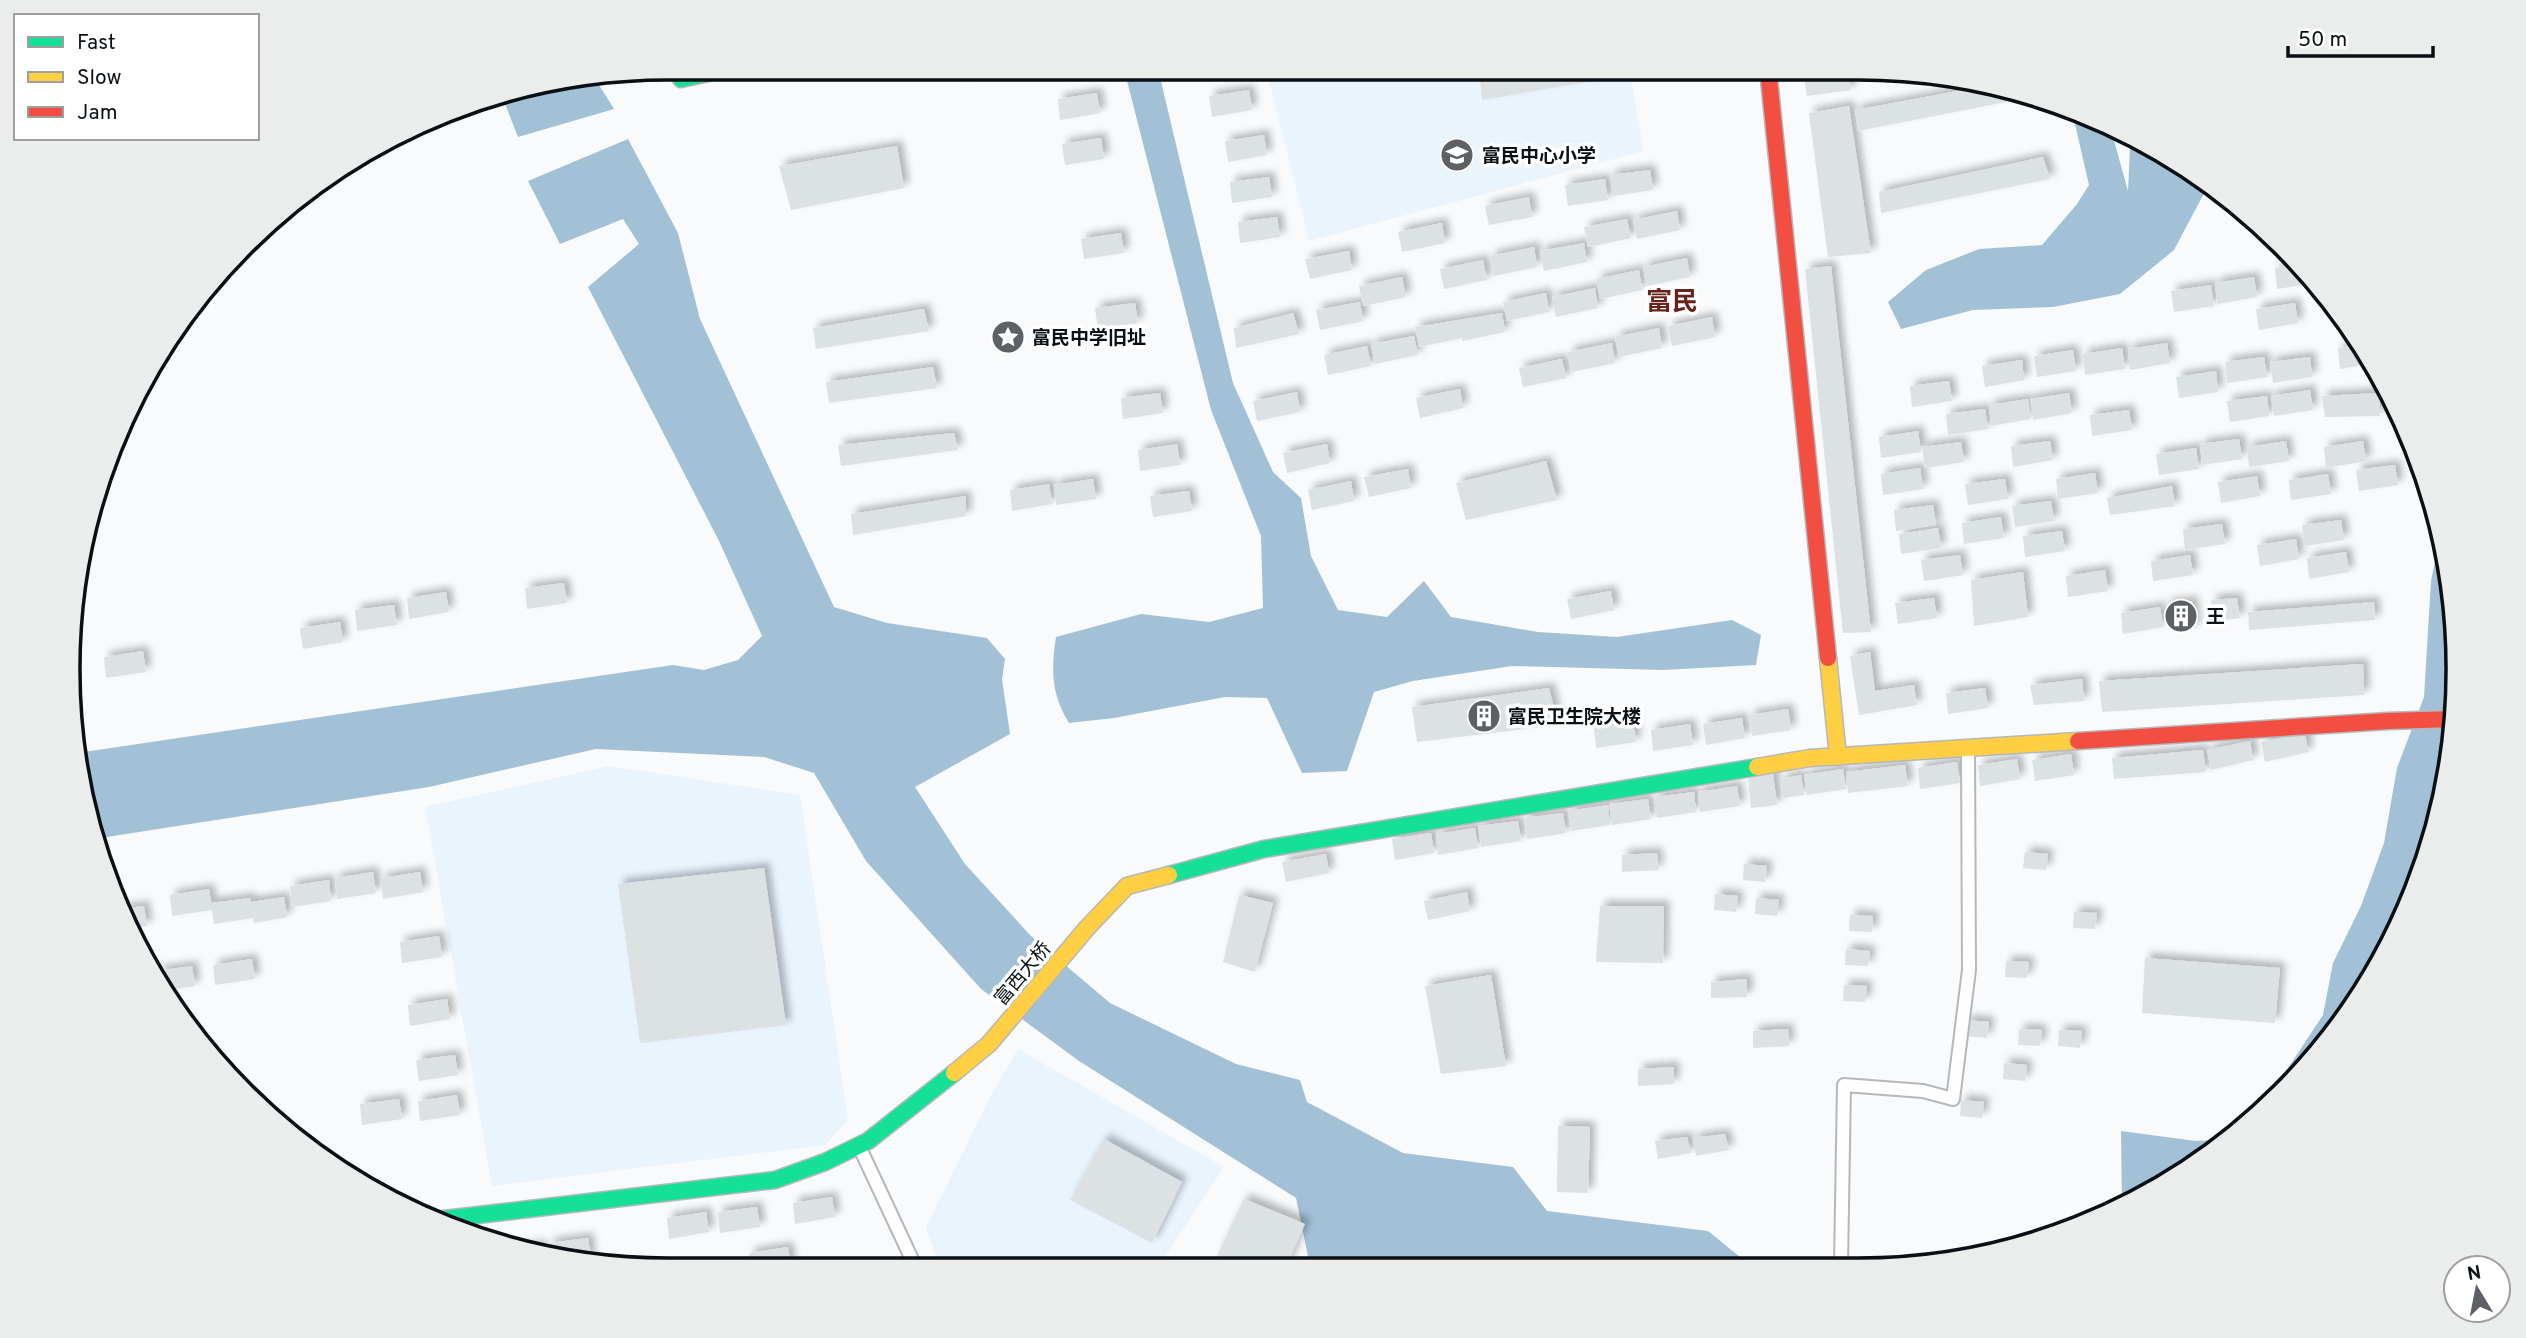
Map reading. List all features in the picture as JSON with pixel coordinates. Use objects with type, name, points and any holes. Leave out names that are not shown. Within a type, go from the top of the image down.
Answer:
[{"type":"main road","points":[[1769,80],[1838,757]]},
{"type":"main road","name":"富西大桥","points":[[457,1218],[775,1180],[825,1162],[859,1145],[919,1102],[989,1044],[1087,928],[1127,887],[1264,849],[1810,758],[2443,719]]},
{"type":"lane","points":[[1841,1258],[1844,1084],[1923,1091],[1953,1099],[1969,970],[1968,748]]},
{"type":"lane","points":[[859,1145],[911,1258]]},
{"type":"shaded area","name":"富民中心小学","points":[[1269,80],[1631,80],[1644,151],[1309,241]]},
{"type":"shaded area","points":[[609,766],[800,795],[848,1120],[825,1145],[492,1186],[425,807]]},
{"type":"shaded area","points":[[1018,1049],[1224,1167],[1164,1258],[937,1258],[926,1227],[994,1090]]},
{"type":"water","points":[[1127,80],[1161,80],[1233,383],[1273,472],[1301,498],[1311,556],[1338,610],[1387,617],[1424,581],[1451,617],[1538,632],[1617,637],[1732,620],[1761,635],[1756,665],[1663,670],[1512,666],[1413,681],[1374,692],[1347,771],[1302,773],[1267,698],[1225,697],[1114,718],[1069,723],[1059,702],[1054,682],[1056,637],[1141,614],[1209,622],[1263,608],[1261,536],[1211,410]]},
{"type":"water","points":[[599,85],[614,109],[518,137],[505,104],[554,92]]},
{"type":"water","points":[[2075,122],[2114,140],[2128,191],[2131,148],[2204,194],[2174,250],[2120,294],[2053,307],[1973,310],[1901,329],[1888,302],[1926,270],[1979,249],[2042,245],[2077,204],[2089,185]]},
{"type":"water","points":[[628,139],[678,233],[700,319],[834,607],[887,623],[987,638],[1005,659],[1002,679],[1010,734],[915,787],[965,864],[1031,936],[1110,1003],[1236,1064],[1300,1080],[1307,1102],[1403,1153],[1513,1167],[1547,1211],[1708,1231],[1741,1258],[1308,1258],[1296,1198],[1079,1061],[981,989],[866,861],[814,773],[764,757],[596,749],[429,787],[106,837],[87,752],[673,665],[704,670],[738,660],[762,636],[719,541],[588,287],[639,244],[623,219],[560,244],[528,181]]},
{"type":"water","points":[[2435,561],[2446,669],[2440,746],[2425,821],[2401,894],[2367,963],[2324,1027],[2286,1071],[2323,1015],[2333,963],[2361,906],[2384,843],[2397,768],[2424,697],[2431,581]]},
{"type":"water","points":[[2121,1131],[2196,1141],[2209,1140],[2151,1179],[2122,1194]]},
{"type":"building","points":[[1480,80],[1598,80],[1482,100]]},
{"type":"building","points":[[1805,80],[1850,80],[1851,90],[1807,96]]},
{"type":"building","points":[[1249,90],[1252,110],[1212,117],[1209,96]]},
{"type":"building","points":[[1961,90],[2010,101],[1858,131],[1855,110]]},
{"type":"building","points":[[1097,93],[1100,113],[1060,120],[1058,99]]},
{"type":"building","points":[[1849,106],[1871,253],[1828,257],[1809,113]]},
{"type":"building","points":[[1264,135],[1267,155],[1228,162],[1225,141]]},
{"type":"building","points":[[1101,138],[1104,159],[1065,165],[1062,144]]},
{"type":"building","points":[[897,146],[904,188],[791,210],[779,166]]},
{"type":"building","points":[[2043,157],[2050,179],[1881,213],[1879,192]]},
{"type":"building","points":[[1650,170],[1653,190],[1613,196],[1610,175]]},
{"type":"building","points":[[1269,177],[1272,197],[1232,203],[1230,182]]},
{"type":"building","points":[[1605,179],[1608,200],[1568,206],[1565,185]]},
{"type":"building","points":[[1529,197],[1532,217],[1489,225],[1485,206]]},
{"type":"building","points":[[1677,211],[1680,230],[1637,239],[1633,220]]},
{"type":"building","points":[[1277,217],[1280,237],[1240,243],[1238,222]]},
{"type":"building","points":[[1627,219],[1631,238],[1588,247],[1584,227]]},
{"type":"building","points":[[1442,223],[1445,243],[1402,252],[1398,232]]},
{"type":"building","points":[[1121,233],[1124,253],[1084,259],[1081,239]]},
{"type":"building","points":[[1584,243],[1587,262],[1544,271],[1540,251]]},
{"type":"building","points":[[1534,247],[1537,267],[1494,276],[1490,256]]},
{"type":"building","points":[[1349,251],[1352,270],[1310,279],[1305,259]]},
{"type":"building","points":[[1687,258],[1690,277],[1647,286],[1643,267]]},
{"type":"building","points":[[1483,260],[1487,280],[1444,289],[1440,269]]},
{"type":"building","points":[[1831,266],[1871,632],[1843,633],[1805,269]]},
{"type":"building","points":[[2286,267],[2302,285],[2277,289],[2275,268]]},
{"type":"building","points":[[1639,270],[1642,290],[1600,299],[1596,279]]},
{"type":"building","points":[[1402,277],[1406,297],[1363,306],[1359,286]]},
{"type":"building","points":[[2254,277],[2257,297],[2217,304],[2215,283]]},
{"type":"building","points":[[2211,285],[2214,306],[2174,312],[2171,291]]},
{"type":"building","points":[[1595,288],[1598,308],[1556,317],[1552,297]]},
{"type":"building","points":[[1546,293],[1549,312],[1507,321],[1503,302]]},
{"type":"building","points":[[1360,302],[1363,321],[1320,330],[1316,310]]},
{"type":"building","points":[[1135,303],[1138,323],[1098,329],[1095,308]]},
{"type":"building","points":[[2295,303],[2298,323],[2259,330],[2256,309]]},
{"type":"building","points":[[924,309],[929,331],[816,349],[813,328]]},
{"type":"building","points":[[1293,313],[1299,334],[1236,348],[1234,328]]},
{"type":"building","points":[[1502,313],[1505,332],[1419,347],[1415,327]]},
{"type":"building","points":[[1712,317],[1715,337],[1672,346],[1668,326]]},
{"type":"building","points":[[1659,328],[1662,348],[1619,357],[1615,337]]},
{"type":"building","points":[[1414,336],[1418,355],[1375,364],[1371,344]]},
{"type":"building","points":[[1612,343],[1615,363],[1572,372],[1568,352]]},
{"type":"building","points":[[2167,343],[2170,363],[2130,370],[2128,349]]},
{"type":"building","points":[[1367,346],[1371,366],[1328,375],[1324,355]]},
{"type":"building","points":[[2349,347],[2361,365],[2340,369],[2338,348]]},
{"type":"building","points":[[2122,348],[2125,369],[2085,375],[2083,354]]},
{"type":"building","points":[[2073,350],[2076,371],[2037,377],[2034,356]]},
{"type":"building","points":[[2264,357],[2267,377],[2227,383],[2225,362]]},
{"type":"building","points":[[2310,357],[2312,377],[2273,383],[2270,362]]},
{"type":"building","points":[[1562,359],[1566,378],[1523,387],[1519,368]]},
{"type":"building","points":[[2022,360],[2024,380],[1985,387],[1982,366]]},
{"type":"building","points":[[933,367],[937,388],[829,403],[826,382]]},
{"type":"building","points":[[2216,371],[2218,392],[2179,398],[2176,377]]},
{"type":"building","points":[[1949,381],[1952,401],[1912,407],[1910,386]]},
{"type":"building","points":[[1460,389],[1463,408],[1420,418],[1416,398]]},
{"type":"building","points":[[2310,390],[2313,410],[2274,416],[2271,396]]},
{"type":"building","points":[[1297,392],[1300,412],[1257,421],[1253,401]]},
{"type":"building","points":[[1160,393],[1163,413],[1123,419],[1121,398]]},
{"type":"building","points":[[2069,393],[2072,413],[2033,420],[2030,399]]},
{"type":"building","points":[[2377,393],[2380,416],[2325,417],[2322,396]]},
{"type":"building","points":[[2267,396],[2269,416],[2230,422],[2227,401]]},
{"type":"building","points":[[2028,399],[2031,419],[1991,426],[1989,405]]},
{"type":"building","points":[[1985,409],[1988,429],[1948,435],[1946,414]]},
{"type":"building","points":[[2129,410],[2132,430],[2092,436],[2090,415]]},
{"type":"building","points":[[1918,431],[1921,452],[1881,458],[1879,437]]},
{"type":"building","points":[[954,433],[958,450],[841,466],[838,445]]},
{"type":"building","points":[[2239,439],[2242,459],[2202,465],[2200,444]]},
{"type":"building","points":[[2050,441],[2053,460],[2013,467],[2011,446]]},
{"type":"building","points":[[2286,441],[2289,461],[2249,467],[2247,447]]},
{"type":"building","points":[[2363,441],[2366,461],[2326,468],[2324,447]]},
{"type":"building","points":[[1961,442],[1964,462],[1925,468],[1922,447]]},
{"type":"building","points":[[1177,444],[1180,465],[1140,471],[1138,450]]},
{"type":"building","points":[[1327,444],[1330,463],[1287,473],[1283,453]]},
{"type":"building","points":[[2196,448],[2199,469],[2159,475],[2156,454]]},
{"type":"building","points":[[1546,461],[1557,500],[1466,520],[1456,483]]},
{"type":"building","points":[[2395,465],[2398,485],[2359,491],[2356,470]]},
{"type":"building","points":[[1920,468],[1923,489],[1883,495],[1881,474]]},
{"type":"building","points":[[1408,469],[1411,488],[1369,497],[1364,477]]},
{"type":"building","points":[[2095,473],[2098,493],[2058,499],[2056,479]]},
{"type":"building","points":[[2328,474],[2331,494],[2291,500],[2289,480]]},
{"type":"building","points":[[2257,476],[2260,496],[2221,503],[2218,482]]},
{"type":"building","points":[[1093,479],[1096,499],[1056,505],[1054,485]]},
{"type":"building","points":[[2005,479],[2008,499],[1968,505],[1965,484]]},
{"type":"building","points":[[1351,481],[1354,501],[1312,510],[1308,490]]},
{"type":"building","points":[[1049,484],[1052,504],[1012,511],[1010,490]]},
{"type":"building","points":[[2172,486],[2175,506],[2110,515],[2107,498]]},
{"type":"building","points":[[1189,491],[1192,511],[1153,517],[1150,496]]},
{"type":"building","points":[[966,496],[966,516],[853,535],[851,514]]},
{"type":"building","points":[[2051,501],[2054,521],[2015,527],[2012,506]]},
{"type":"building","points":[[1933,505],[1936,525],[1896,531],[1894,510]]},
{"type":"building","points":[[2001,517],[2004,538],[1964,544],[1962,523]]},
{"type":"building","points":[[2341,520],[2344,540],[2305,546],[2302,525]]},
{"type":"building","points":[[2222,524],[2225,544],[2185,550],[2183,529]]},
{"type":"building","points":[[1938,528],[1941,548],[1901,554],[1899,534]]},
{"type":"building","points":[[2062,531],[2065,551],[2025,557],[2023,536]]},
{"type":"building","points":[[2296,539],[2299,559],[2260,566],[2257,545]]},
{"type":"building","points":[[2346,552],[2349,572],[2309,579],[2307,558]]},
{"type":"building","points":[[1960,555],[1963,575],[1924,581],[1921,560]]},
{"type":"building","points":[[2190,555],[2193,575],[2153,581],[2151,561]]},
{"type":"building","points":[[2105,570],[2108,591],[2068,597],[2066,576]]},
{"type":"building","points":[[2023,572],[2028,617],[1974,626],[1971,580]]},
{"type":"building","points":[[564,583],[567,603],[527,609],[525,588]]},
{"type":"building","points":[[1611,591],[1614,610],[1571,619],[1567,599]]},
{"type":"building","points":[[446,592],[449,612],[409,619],[407,598]]},
{"type":"building","points":[[1934,598],[1937,618],[1898,624],[1895,603]]},
{"type":"building","points":[[2237,598],[2240,618],[2213,621],[2211,600]]},
{"type":"building","name":"王","points":[[2192,601],[2196,628],[2169,630],[2166,604]]},
{"type":"building","points":[[2374,602],[2375,620],[2249,630],[2248,612]]},
{"type":"building","points":[[394,605],[397,625],[357,631],[355,610]]},
{"type":"building","points":[[2160,607],[2163,627],[2123,634],[2121,613]]},
{"type":"building","points":[[340,622],[343,642],[303,649],[300,628]]},
{"type":"building","points":[[143,651],[146,672],[106,678],[104,657]]},
{"type":"building","points":[[1870,652],[1875,691],[1914,685],[1917,705],[1859,715],[1850,656]]},
{"type":"building","points":[[2363,664],[2364,695],[2102,712],[2099,681]]},
{"type":"building","points":[[2082,679],[2084,701],[2034,705],[2030,685]]},
{"type":"building","name":"富民卫生院大楼","points":[[1549,688],[1558,725],[1417,742],[1412,707]]},
{"type":"building","points":[[1985,688],[1988,708],[1948,714],[1946,693]]},
{"type":"building","points":[[1788,709],[1791,730],[1752,736],[1749,715]]},
{"type":"building","points":[[1742,718],[1745,738],[1706,745],[1703,724]]},
{"type":"building","points":[[1633,722],[1636,742],[1596,748],[1594,727]]},
{"type":"building","points":[[1690,724],[1693,745],[1653,751],[1651,730]]},
{"type":"building","points":[[2305,733],[2308,752],[2265,762],[2261,742]]},
{"type":"building","points":[[2250,741],[2253,760],[2211,770],[2207,750]]},
{"type":"building","points":[[2203,750],[2206,772],[2114,779],[2112,758]]},
{"type":"building","points":[[2071,754],[2074,775],[2035,781],[2032,760]]},
{"type":"building","points":[[2017,759],[2020,779],[1980,786],[1978,765]]},
{"type":"building","points":[[1957,762],[1960,783],[1920,789],[1918,768]]},
{"type":"building","points":[[1905,765],[1908,786],[1848,793],[1846,772]]},
{"type":"building","points":[[1843,769],[1846,789],[1807,795],[1804,775]]},
{"type":"building","points":[[1773,773],[1777,805],[1751,808],[1748,776]]},
{"type":"building","points":[[1801,775],[1804,795],[1783,798],[1781,779]]},
{"type":"building","points":[[1737,786],[1740,806],[1700,812],[1698,792]]},
{"type":"building","points":[[1694,792],[1696,812],[1657,818],[1654,797]]},
{"type":"building","points":[[1648,799],[1651,819],[1612,825],[1609,804]]},
{"type":"building","points":[[1608,805],[1610,825],[1571,831],[1568,811]]},
{"type":"building","points":[[1563,813],[1566,833],[1527,839],[1524,818]]},
{"type":"building","points":[[1518,821],[1521,841],[1481,847],[1478,826]]},
{"type":"building","points":[[1475,828],[1478,848],[1438,855],[1436,834]]},
{"type":"building","points":[[1431,833],[1434,853],[1395,860],[1392,839]]},
{"type":"building","points":[[2025,852],[2048,854],[2046,870],[2023,868]]},
{"type":"building","points":[[1657,853],[1658,870],[1622,872],[1622,855]]},
{"type":"building","points":[[1326,854],[1329,873],[1286,882],[1282,862]]},
{"type":"building","points":[[1744,864],[1767,866],[1765,882],[1743,880]]},
{"type":"building","points":[[764,868],[786,1025],[640,1043],[618,884]]},
{"type":"building","points":[[373,872],[376,893],[337,899],[335,878]]},
{"type":"building","points":[[420,872],[423,892],[383,899],[381,878]]},
{"type":"building","points":[[329,880],[331,901],[292,907],[290,886]]},
{"type":"building","points":[[209,889],[211,903],[250,898],[251,902],[284,897],[287,917],[254,923],[253,918],[214,924],[212,910],[172,916],[170,895]]},
{"type":"building","points":[[1467,892],[1470,911],[1428,920],[1424,901]]},
{"type":"building","points":[[1715,894],[1738,896],[1736,912],[1714,910]]},
{"type":"building","points":[[1239,895],[1273,903],[1255,972],[1223,962]]},
{"type":"building","points":[[1756,898],[1779,900],[1777,916],[1755,914]]},
{"type":"building","points":[[144,906],[147,926],[140,927],[131,908]]},
{"type":"building","points":[[1600,906],[1664,906],[1663,963],[1596,962]]},
{"type":"building","points":[[2074,912],[2097,913],[2095,929],[2073,928]]},
{"type":"building","points":[[1850,915],[1873,916],[1872,932],[1849,931]]},
{"type":"building","points":[[439,936],[442,957],[402,963],[400,942]]},
{"type":"building","points":[[1846,949],[1870,951],[1868,966],[1845,965]]},
{"type":"building","points":[[2145,958],[2280,968],[2275,1023],[2142,1013]]},
{"type":"building","points":[[252,959],[255,979],[215,985],[213,965]]},
{"type":"building","points":[[2006,961],[2029,962],[2027,978],[2005,977]]},
{"type":"building","points":[[192,966],[195,986],[176,989],[163,970]]},
{"type":"building","points":[[1491,975],[1506,1066],[1441,1074],[1425,986]]},
{"type":"building","points":[[1747,979],[1747,997],[1711,998],[1711,982]]},
{"type":"building","points":[[1844,985],[1867,986],[1865,1002],[1843,1001]]},
{"type":"building","points":[[447,999],[450,1019],[410,1026],[408,1005]]},
{"type":"building","points":[[1966,1020],[1989,1022],[1987,1038],[1964,1036]]},
{"type":"building","points":[[1788,1029],[1789,1046],[1753,1048],[1753,1031]]},
{"type":"building","points":[[2019,1029],[2042,1030],[2040,1046],[2018,1045]]},
{"type":"building","points":[[2059,1030],[2082,1031],[2080,1048],[2058,1046]]},
{"type":"building","points":[[455,1055],[458,1075],[419,1081],[416,1060]]},
{"type":"building","points":[[2004,1063],[2027,1065],[2025,1081],[2003,1079]]},
{"type":"building","points":[[1674,1067],[1674,1084],[1638,1086],[1638,1069]]},
{"type":"building","points":[[457,1095],[460,1115],[420,1121],[418,1101]]},
{"type":"building","points":[[399,1099],[402,1119],[362,1125],[360,1104]]},
{"type":"building","points":[[1961,1100],[1984,1102],[1982,1118],[1960,1116]]},
{"type":"building","points":[[1558,1126],[1590,1127],[1588,1193],[1557,1192]]},
{"type":"building","points":[[1725,1134],[1729,1150],[1696,1156],[1693,1138]]},
{"type":"building","points":[[1687,1137],[1691,1153],[1658,1159],[1655,1141]]},
{"type":"building","points":[[1104,1139],[1182,1182],[1152,1243],[1070,1200]]},
{"type":"building","points":[[832,1197],[835,1217],[795,1224],[793,1203]]},
{"type":"building","points":[[1244,1199],[1305,1224],[1290,1258],[1224,1258],[1217,1255]]},
{"type":"building","points":[[757,1207],[760,1227],[720,1233],[718,1212]]},
{"type":"building","points":[[706,1212],[709,1232],[669,1239],[667,1218]]},
{"type":"building","points":[[588,1238],[590,1252],[554,1246],[549,1243]]},
{"type":"building","points":[[788,1247],[790,1258],[750,1258],[749,1253]]},
{"type":"traffic: fast","points":[[1169,875],[1264,849],[1757,767]]},
{"type":"traffic: fast","points":[[457,1218],[775,1180],[825,1162],[868,1141],[954,1073]]},
{"type":"traffic: slow","points":[[1828,658],[1838,757]]},
{"type":"traffic: slow","points":[[1757,767],[1810,758],[2078,741]]},
{"type":"traffic: slow","points":[[954,1073],[989,1044],[1087,928],[1127,886],[1169,875]]},
{"type":"traffic: jam","points":[[1769,80],[1828,658]]},
{"type":"traffic: jam","points":[[2078,741],[2443,719]]},
{"type":"place","name":"富民中心小学","points":[[1457,155]]},
{"type":"place","name":"富民中学旧址","points":[[1008,337]]},
{"type":"place","name":"王","points":[[2181,616]]},
{"type":"place","name":"富民卫生院大楼","points":[[1484,716]]},
{"type":"district","name":"富民","points":[[1672,301]]}]
